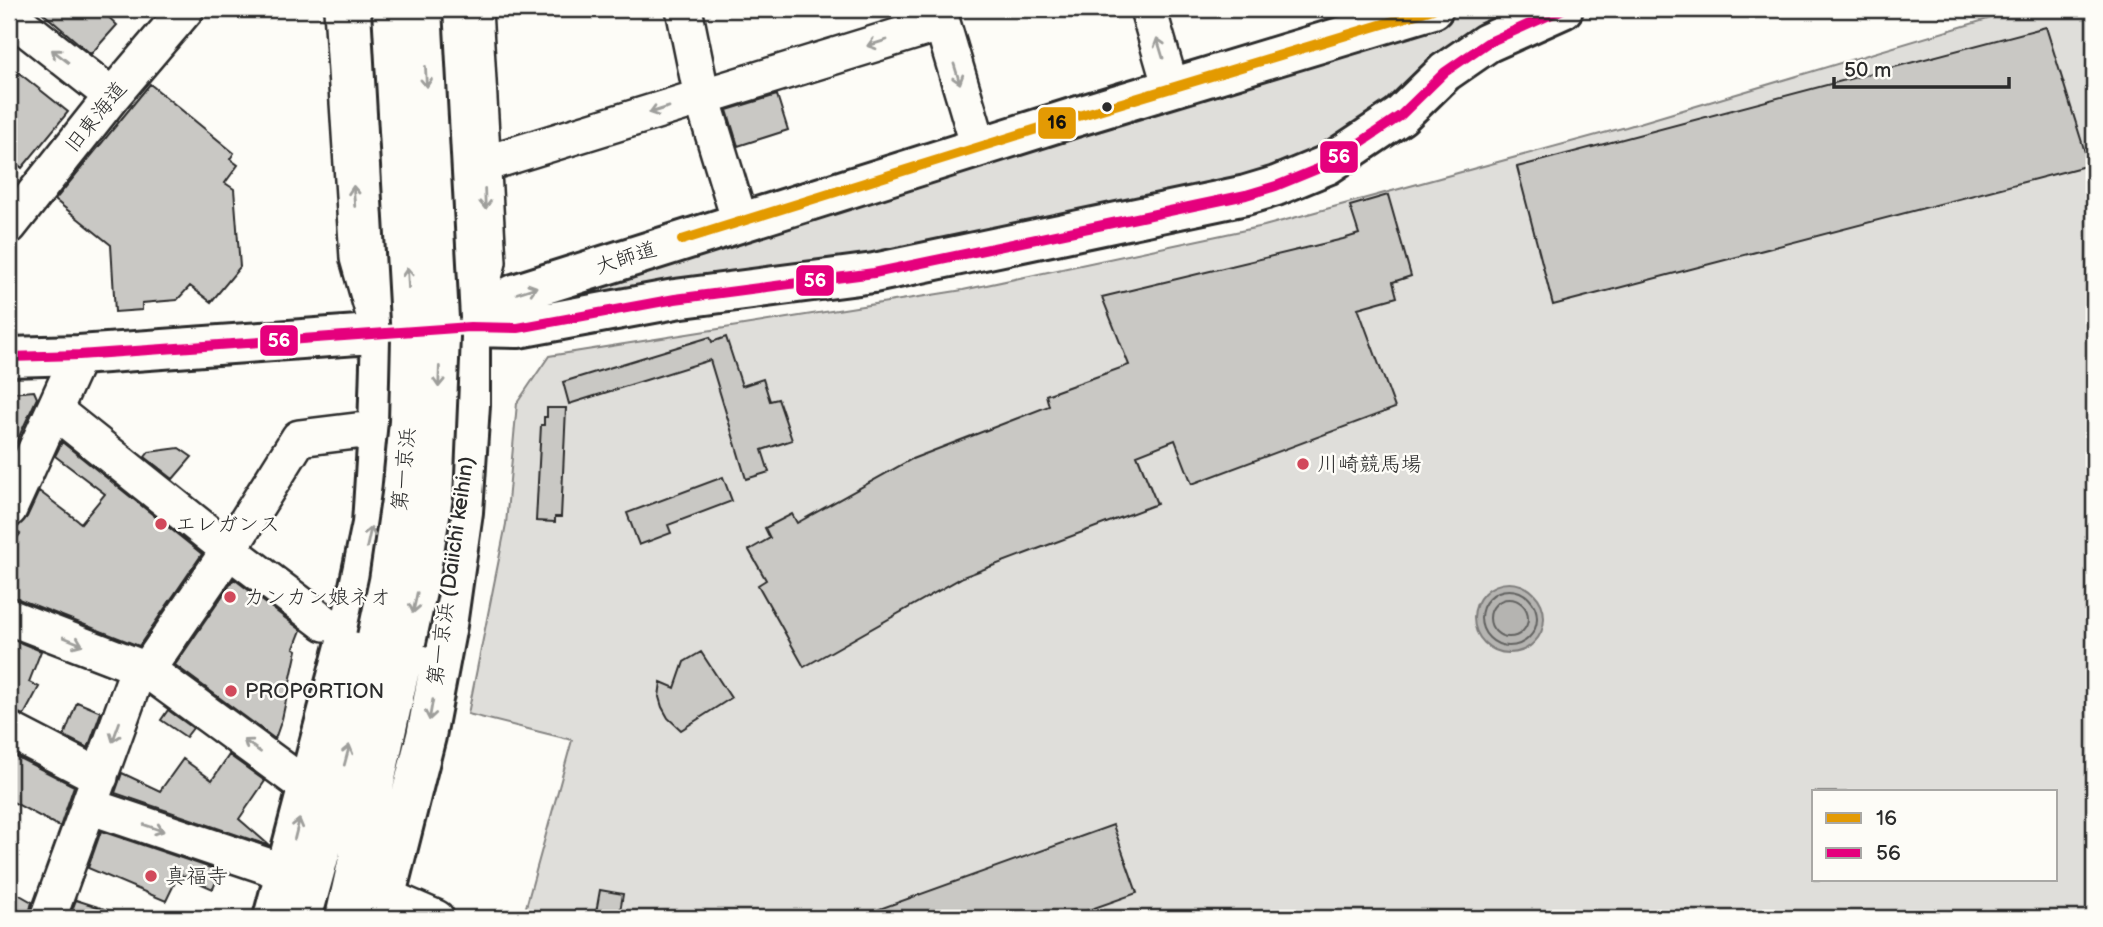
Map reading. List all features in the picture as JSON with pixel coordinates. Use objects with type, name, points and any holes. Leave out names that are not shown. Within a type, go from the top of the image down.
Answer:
[{"type":"highway","points":[[273,918],[352,620],[372,524],[383,268],[369,9]]},
{"type":"highway","name":"第一京浜","points":[[345,918],[392,640],[389,581],[409,422],[411,339],[392,9]]},
{"type":"highway","name":"第一京浜","points":[[302,918],[352,738],[419,582],[433,498],[440,337],[422,9]]},
{"type":"highway","name":"第一京浜 (Daiichi keihin)","points":[[383,907],[426,736],[447,625],[463,512],[470,405],[471,327],[461,245],[452,9]]},
{"type":"highway","name":"大師道","points":[[471,327],[514,294],[979,147],[1433,9]]},
{"type":"highway","points":[[9,357],[79,355],[471,327],[518,328],[675,299],[874,273],[1256,192],[1327,165],[1400,116],[1445,72],[1487,44],[1563,9]]},
{"type":"street","name":"旧東海道","points":[[9,226],[112,96],[186,9]]},
{"type":"street","points":[[342,9],[358,258],[380,335]]},
{"type":"street","points":[[471,327],[488,262],[474,9]]},
{"type":"street","points":[[684,9],[702,97],[740,222]]},
{"type":"street","points":[[1148,9],[1171,88]]},
{"type":"street","points":[[9,15],[112,96]]},
{"type":"street","points":[[484,164],[702,97],[940,16],[979,147]]},
{"type":"street","points":[[9,509],[79,355]]},
{"type":"street","points":[[54,410],[325,623]]},
{"type":"street","points":[[48,918],[143,668],[229,550],[299,438],[356,430],[378,430]]},
{"type":"street","points":[[9,617],[143,668],[307,787]]},
{"type":"street","points":[[9,730],[94,792],[285,876]]},
{"type":"street","points":[[383,907],[436,918]]},
{"type":"shaded area","points":[[1468,9],[1511,10],[1399,99],[1287,170],[859,264],[555,304],[551,290]]},
{"type":"shaded area","name":"川崎競馬場","points":[[2021,9],[2094,9],[2094,918],[523,918],[572,740],[468,714],[506,524],[517,403],[549,356],[963,290],[1264,226],[1626,127]]},
{"type":"water","points":[[1509,583],[1534,593],[1544,618],[1534,643],[1509,653],[1484,643],[1474,618],[1484,593]]},
{"type":"building","points":[[38,9],[100,9],[117,25],[91,54]]},
{"type":"building","points":[[2046,27],[2089,165],[1553,305],[1517,167]]},
{"type":"building","points":[[9,65],[68,112],[22,168],[9,157]]},
{"type":"building","points":[[150,84],[234,153],[230,159],[238,165],[225,183],[234,189],[240,267],[211,302],[190,286],[177,300],[142,303],[142,310],[115,312],[111,245],[55,200]]},
{"type":"building","points":[[777,95],[788,130],[738,146],[727,110]]},
{"type":"building","points":[[1388,195],[1411,276],[1393,282],[1397,297],[1358,308],[1395,408],[1192,484],[1175,440],[1137,455],[1157,504],[963,577],[804,667],[758,585],[766,580],[749,550],[770,538],[765,528],[792,514],[797,523],[912,459],[1049,406],[1046,395],[1129,365],[1102,297],[1359,234],[1350,206]]},
{"type":"building","points":[[710,337],[712,342],[726,337],[742,386],[763,379],[770,401],[778,399],[792,440],[762,450],[769,472],[746,479],[710,360],[569,404],[563,382]]},
{"type":"building","points":[[34,391],[37,398],[9,458],[9,393]]},
{"type":"building","points":[[547,408],[566,408],[561,517],[555,517],[555,522],[536,521],[541,425],[544,425],[544,417],[547,417]]},
{"type":"building","points":[[62,442],[202,554],[139,646],[9,597],[9,549],[20,534],[15,530],[27,517],[39,491],[81,523],[105,494],[55,456]]},
{"type":"building","points":[[179,448],[192,457],[173,479],[145,457],[149,452]]},
{"type":"building","points":[[723,477],[732,501],[668,525],[671,533],[639,545],[627,513]]},
{"type":"building","points":[[234,579],[301,630],[294,648],[297,650],[275,739],[175,665]]},
{"type":"building","points":[[9,638],[41,651],[29,682],[39,687],[24,715],[9,710]]},
{"type":"building","points":[[701,652],[731,698],[681,730],[668,718],[662,707],[659,697],[661,682],[675,688],[684,662]]},
{"type":"building","points":[[77,702],[101,712],[88,748],[64,736]]},
{"type":"building","points":[[168,710],[193,728],[186,737],[161,720]]},
{"type":"building","points":[[9,753],[74,786],[60,827],[9,800]]},
{"type":"building","points":[[229,755],[265,781],[239,819],[270,846],[115,793],[122,773],[160,791],[183,759],[212,780]]},
{"type":"building","points":[[1113,825],[1137,893],[1066,918],[860,916]]},
{"type":"building","points":[[101,831],[220,871],[213,889],[179,874],[166,901],[88,868]]},
{"type":"building","points":[[9,889],[32,902],[28,918],[9,918]]},
{"type":"building","points":[[600,890],[623,894],[619,918],[595,918]]},
{"type":"building","points":[[76,900],[120,914],[120,918],[69,918]]},
{"type":"transit line","name":"16","points":[[682,240],[1433,9]]},
{"type":"transit line","name":"56","points":[[9,357],[79,355],[470,327],[518,328],[675,299],[874,273],[1246,195],[1327,165],[1400,116],[1445,72],[1487,43],[1563,9]]},
{"type":"place","name":"川崎競馬場","points":[[1303,464]]},
{"type":"place","name":"エレガンス","points":[[161,524]]},
{"type":"place","name":"カンカン娘ネオ","points":[[230,597]]},
{"type":"place","name":"PROPORTION","points":[[231,691]]},
{"type":"place","name":"真福寺","points":[[151,876]]}]
